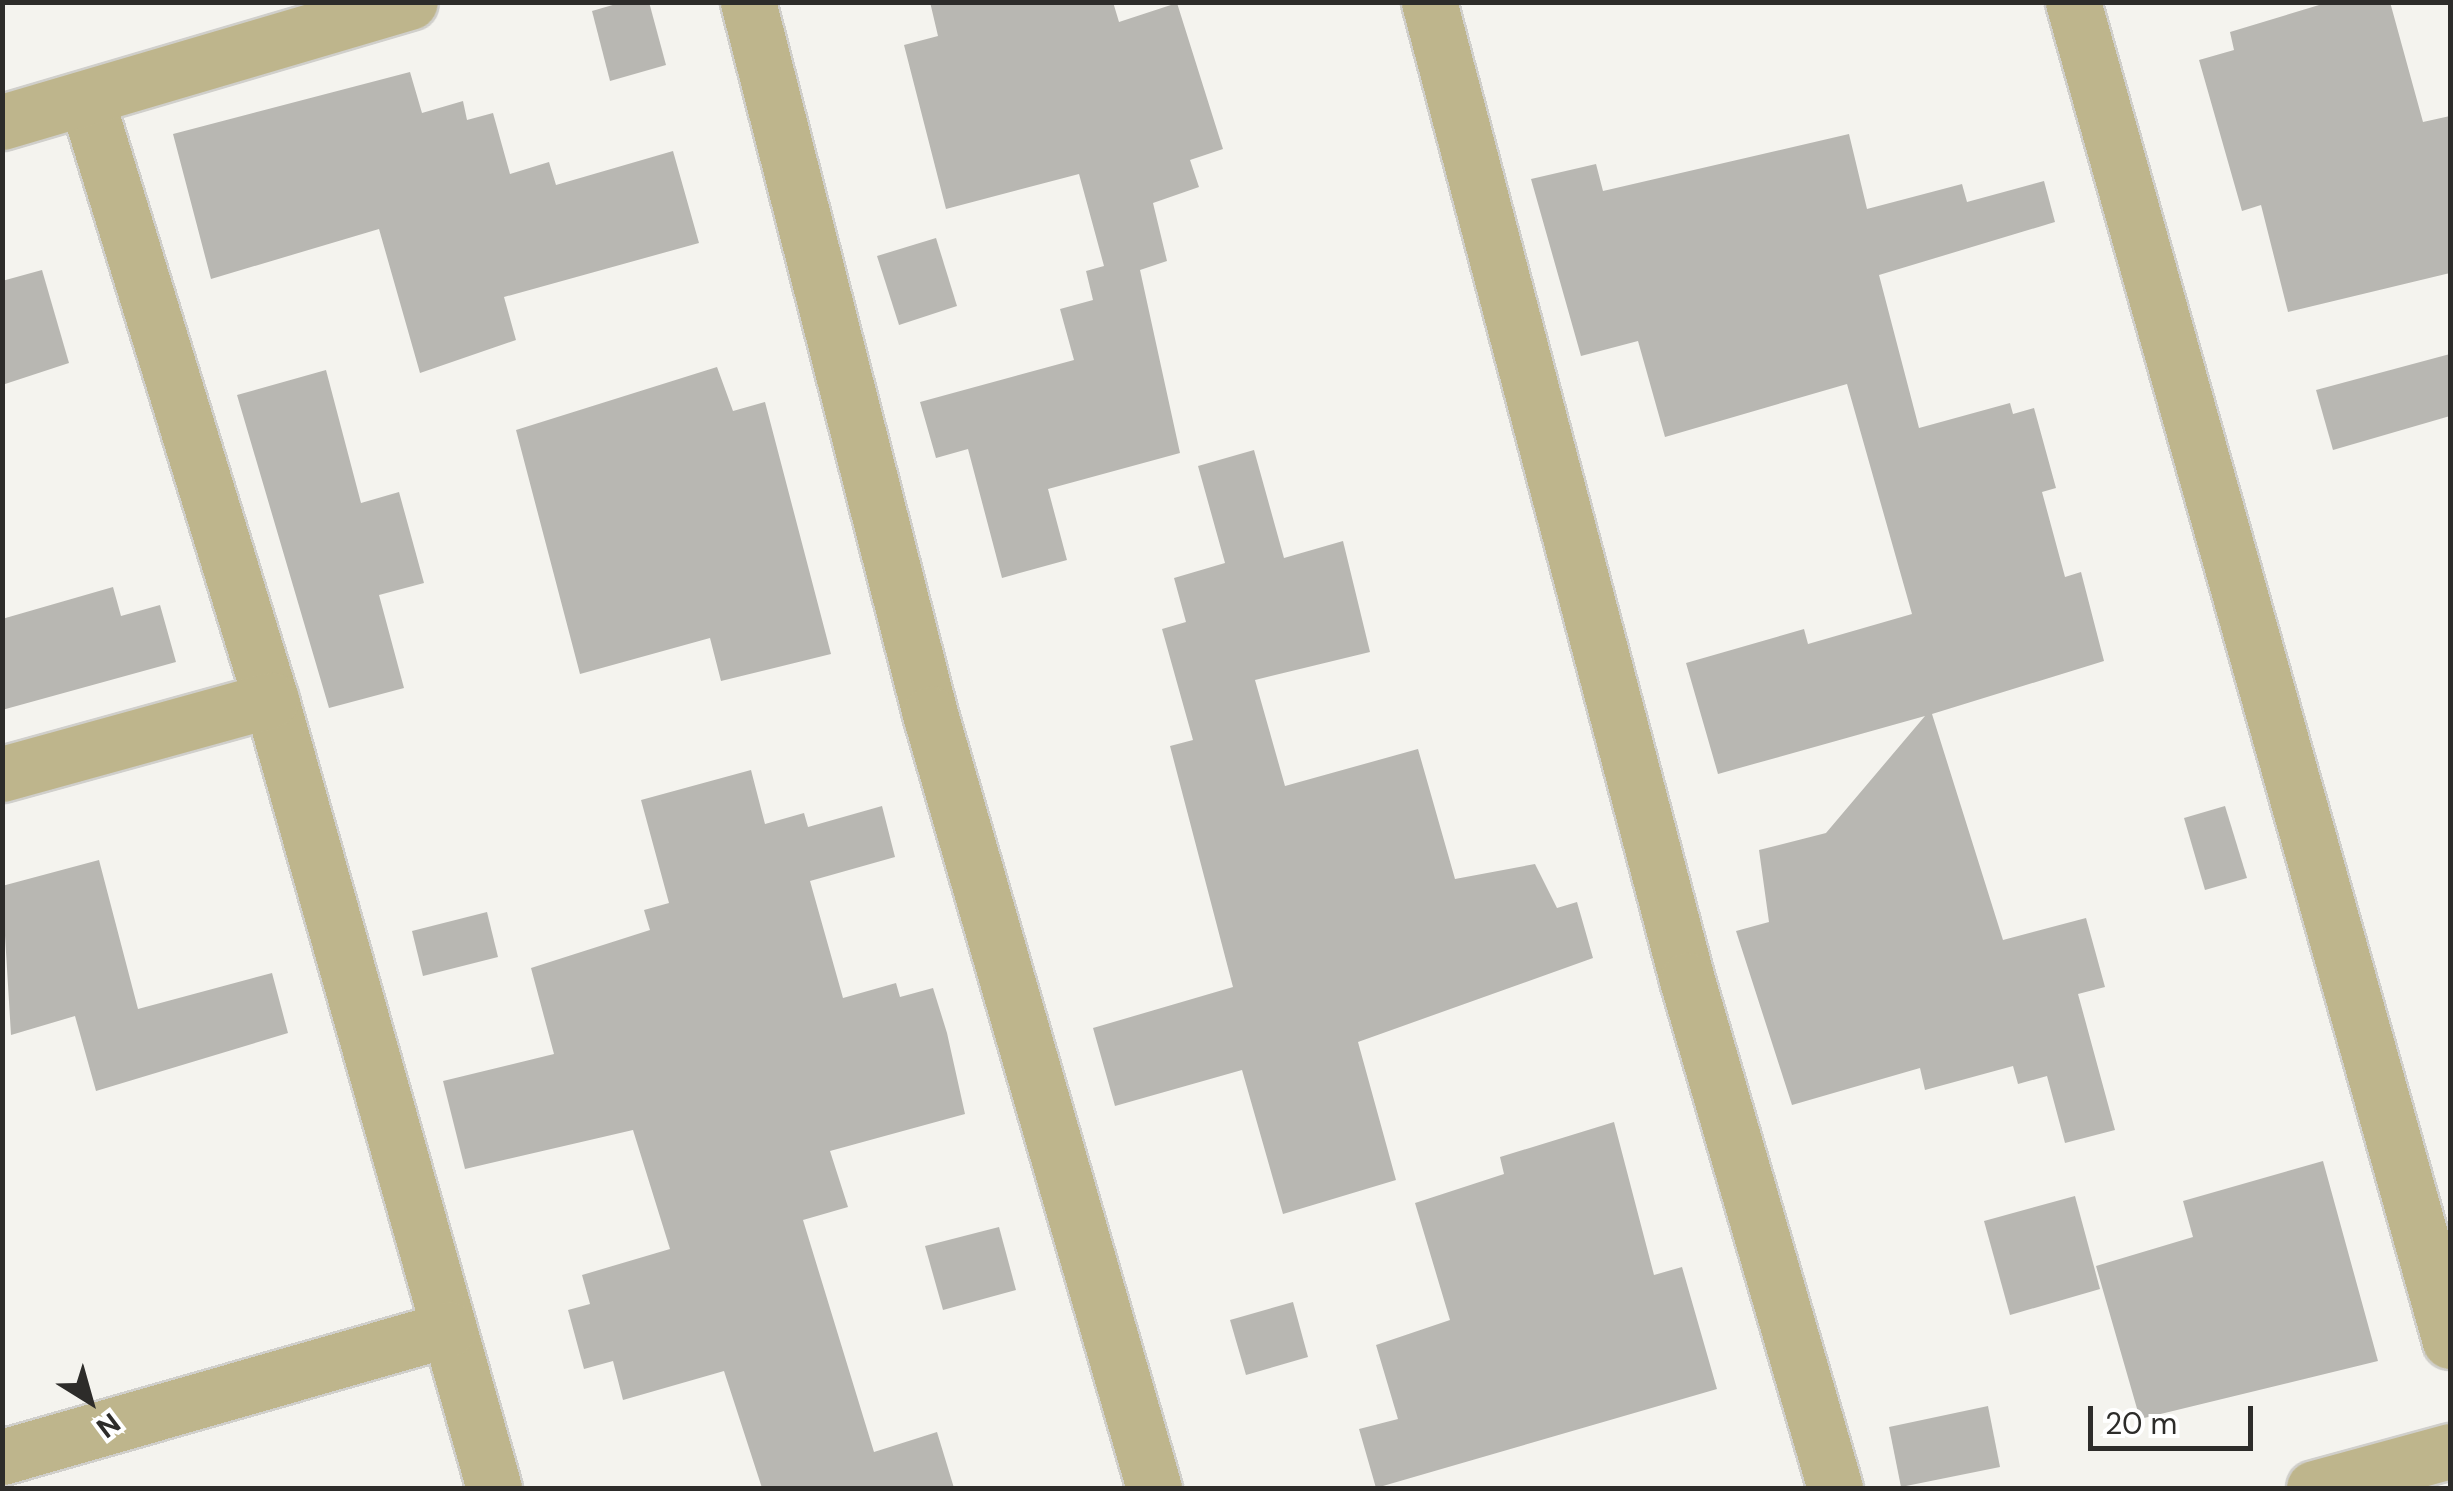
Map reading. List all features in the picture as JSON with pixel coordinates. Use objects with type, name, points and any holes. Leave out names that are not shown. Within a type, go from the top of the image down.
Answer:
[{"type":"street","points":[[2,122],[410,2]]},
{"type":"street","points":[[748,2],[930,714],[1154,1488]]},
{"type":"street","points":[[1428,2],[1682,961],[1835,1488]]},
{"type":"street","points":[[2073,2],[2450,1342]]},
{"type":"street","points":[[86,98],[271,700],[494,1488]]},
{"type":"street","points":[[2,774],[271,700]]},
{"type":"street","points":[[2,1457],[448,1329]]},
{"type":"street","points":[[2314,1488],[2450,1451]]},
{"type":"building","points":[[623,2],[649,2],[666,65],[610,81],[592,11]]},
{"type":"building","points":[[930,2],[1113,2],[1119,22],[1177,3],[1223,149],[1190,160],[1199,187],[1153,203],[1167,261],[1140,270],[1180,453],[1048,489],[1067,560],[1002,578],[968,449],[936,458],[920,402],[1074,360],[1060,309],[1093,300],[1086,271],[1104,266],[1079,174],[946,209],[904,45],[938,36]]},
{"type":"building","points":[[2329,2],[2390,2],[2423,122],[2450,116],[2450,273],[2288,312],[2261,205],[2242,211],[2199,60],[2234,50],[2230,32]]},
{"type":"building","points":[[410,72],[422,113],[463,101],[467,120],[493,113],[510,174],[549,162],[556,185],[673,151],[699,243],[504,297],[516,340],[420,373],[379,229],[211,279],[173,134]]},
{"type":"building","points":[[1849,134],[1867,209],[1962,184],[1967,202],[2044,181],[2055,222],[1879,275],[1919,428],[2010,403],[2013,414],[2034,408],[2056,488],[2042,492],[2065,577],[2081,572],[2104,661],[1932,714],[2003,940],[2086,918],[2105,987],[2078,994],[2115,1130],[2065,1143],[2047,1076],[2018,1084],[2013,1066],[1925,1090],[1920,1068],[1792,1105],[1736,931],[1769,922],[1759,850],[1826,833],[1925,716],[1718,774],[1686,663],[1804,629],[1808,644],[1912,614],[1847,384],[1665,437],[1638,341],[1581,356],[1531,179],[1596,164],[1603,191]]},
{"type":"building","points":[[936,238],[957,306],[899,325],[877,256]]},
{"type":"building","points":[[42,270],[69,363],[2,385],[2,281]]},
{"type":"building","points":[[2450,354],[2450,416],[2333,450],[2316,390]]},
{"type":"building","points":[[717,367],[733,411],[765,402],[831,654],[721,681],[710,638],[580,674],[516,430]]},
{"type":"building","points":[[326,370],[361,503],[399,492],[424,583],[379,595],[404,688],[329,708],[237,395]]},
{"type":"building","points":[[1254,450],[1284,558],[1343,541],[1370,652],[1255,680],[1285,786],[1418,749],[1455,879],[1535,864],[1557,908],[1577,902],[1593,958],[1358,1042],[1396,1180],[1283,1214],[1242,1070],[1115,1106],[1093,1028],[1233,987],[1170,746],[1193,740],[1162,629],[1186,622],[1174,578],[1225,563],[1198,466]]},
{"type":"building","points":[[113,587],[121,616],[160,605],[176,662],[2,710],[2,619]]},
{"type":"building","points":[[751,770],[765,824],[804,813],[808,827],[882,806],[895,857],[810,881],[843,998],[896,983],[900,997],[933,988],[947,1033],[965,1114],[830,1151],[848,1207],[803,1220],[874,1452],[937,1432],[954,1488],[762,1488],[724,1371],[623,1400],[613,1361],[584,1369],[568,1310],[590,1304],[582,1275],[670,1249],[633,1130],[465,1169],[443,1081],[554,1054],[531,968],[650,930],[644,910],[669,903],[641,800]]},
{"type":"building","points":[[2225,806],[2247,878],[2205,890],[2184,818]]},
{"type":"building","points":[[99,860],[138,1009],[272,973],[288,1033],[96,1091],[75,1016],[11,1035],[2,886]]},
{"type":"building","points":[[487,912],[498,957],[423,976],[412,931]]},
{"type":"building","points":[[1614,1122],[1654,1275],[1682,1267],[1717,1389],[1376,1488],[1359,1429],[1398,1419],[1376,1345],[1450,1320],[1415,1203],[1504,1174],[1500,1157]]},
{"type":"building","points":[[2323,1161],[2378,1361],[2140,1419],[2096,1266],[2193,1237],[2183,1201]]},
{"type":"building","points":[[2075,1196],[2100,1289],[2010,1315],[1984,1221]]},
{"type":"building","points":[[999,1227],[1016,1290],[943,1310],[925,1246]]},
{"type":"building","points":[[1293,1302],[1308,1357],[1246,1375],[1230,1320]]},
{"type":"building","points":[[1988,1406],[2000,1467],[1901,1487],[1889,1427]]}]
